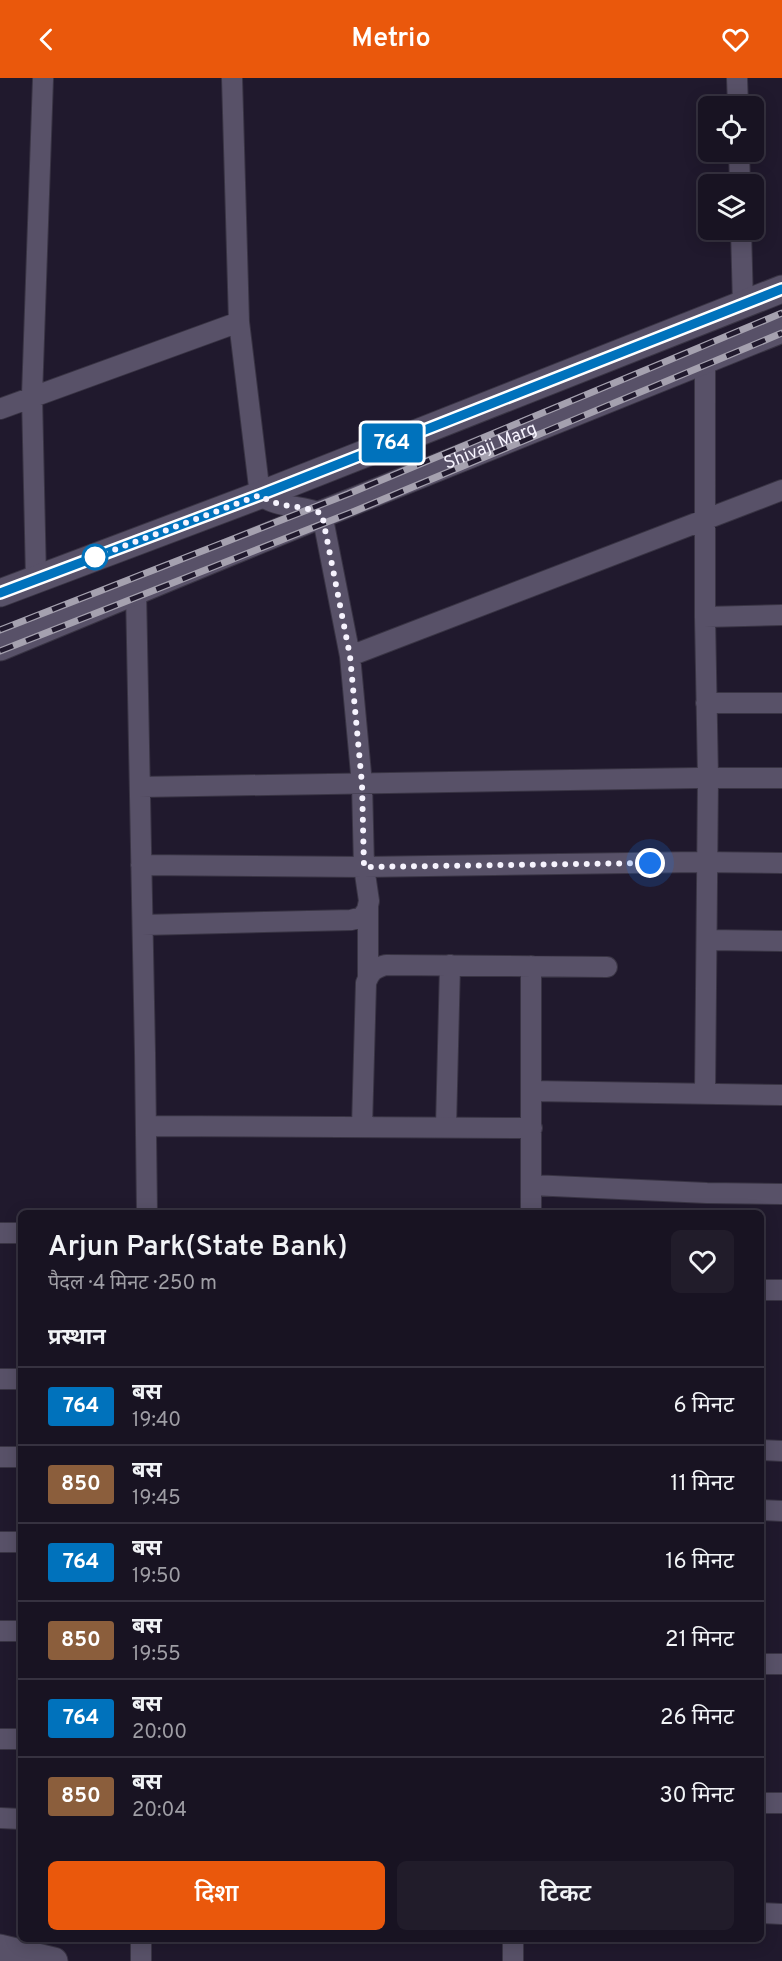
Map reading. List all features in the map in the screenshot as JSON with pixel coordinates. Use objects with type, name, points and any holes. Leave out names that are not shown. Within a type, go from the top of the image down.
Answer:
[{"type":"main road","points":[[0,593],[260,495],[782,289]]},
{"type":"main road","name":"Shivaji Marg","points":[[0,647],[322,514],[782,329]]},
{"type":"main road","points":[[0,1948],[54,1961]]},
{"type":"street","points":[[232,78],[239,322],[260,495],[266,500],[302,507],[322,514],[350,656],[362,784],[364,867],[369,902],[368,978]]},
{"type":"street","points":[[737,78],[738,96]]},
{"type":"street","points":[[36,579],[32,396],[43,79]]},
{"type":"street","points":[[741,240],[743,304]]},
{"type":"street","points":[[0,409],[239,322]]},
{"type":"street","points":[[705,360],[705,617],[708,778],[705,1094]]},
{"type":"street","points":[[350,656],[782,490]]},
{"type":"street","points":[[136,591],[147,1210]]},
{"type":"street","points":[[705,617],[782,615]]},
{"type":"street","points":[[706,703],[782,703]]},
{"type":"street","points":[[140,787],[782,778]]},
{"type":"street","points":[[141,865],[364,867],[782,864]]},
{"type":"street","points":[[143,925],[351,920],[362,917],[368,906]]},
{"type":"street","points":[[707,940],[782,941]]},
{"type":"street","points":[[362,1127],[366,983],[369,973],[376,967],[386,965],[607,967]]},
{"type":"street","points":[[446,1127],[450,965]]},
{"type":"street","points":[[531,966],[531,1210]]},
{"type":"street","points":[[532,1091],[782,1095]]},
{"type":"street","points":[[146,1126],[532,1128]]},
{"type":"street","points":[[531,1185],[782,1194]]},
{"type":"street","points":[[0,1233],[18,1233]]},
{"type":"street","points":[[764,1290],[782,1290]]},
{"type":"street","points":[[0,1379],[18,1379]]},
{"type":"street","points":[[764,1450],[782,1451]]},
{"type":"street","points":[[0,1457],[18,1457]]},
{"type":"street","points":[[764,1510],[782,1511]]},
{"type":"street","points":[[0,1542],[18,1542]]},
{"type":"street","points":[[0,1631],[18,1631]]},
{"type":"street","points":[[764,1664],[782,1664]]},
{"type":"street","points":[[0,1739],[18,1739]]},
{"type":"street","points":[[764,1803],[782,1803]]},
{"type":"street","points":[[0,1818],[18,1819]]},
{"type":"street","points":[[764,1913],[782,1914]]},
{"type":"street","points":[[141,1942],[141,1961]]},
{"type":"street","points":[[513,1942],[513,1961]]},
{"type":"railway","points":[[0,630],[348,494],[782,313]]},
{"type":"railway","points":[[0,651],[355,511],[782,333]]},
{"type":"bus line","name":"764","points":[[0,593],[260,495],[782,289]]},
{"type":"route","points":[[95,557],[260,495],[266,500],[302,507],[322,514],[350,656],[362,784],[364,867],[650,863]]}]
